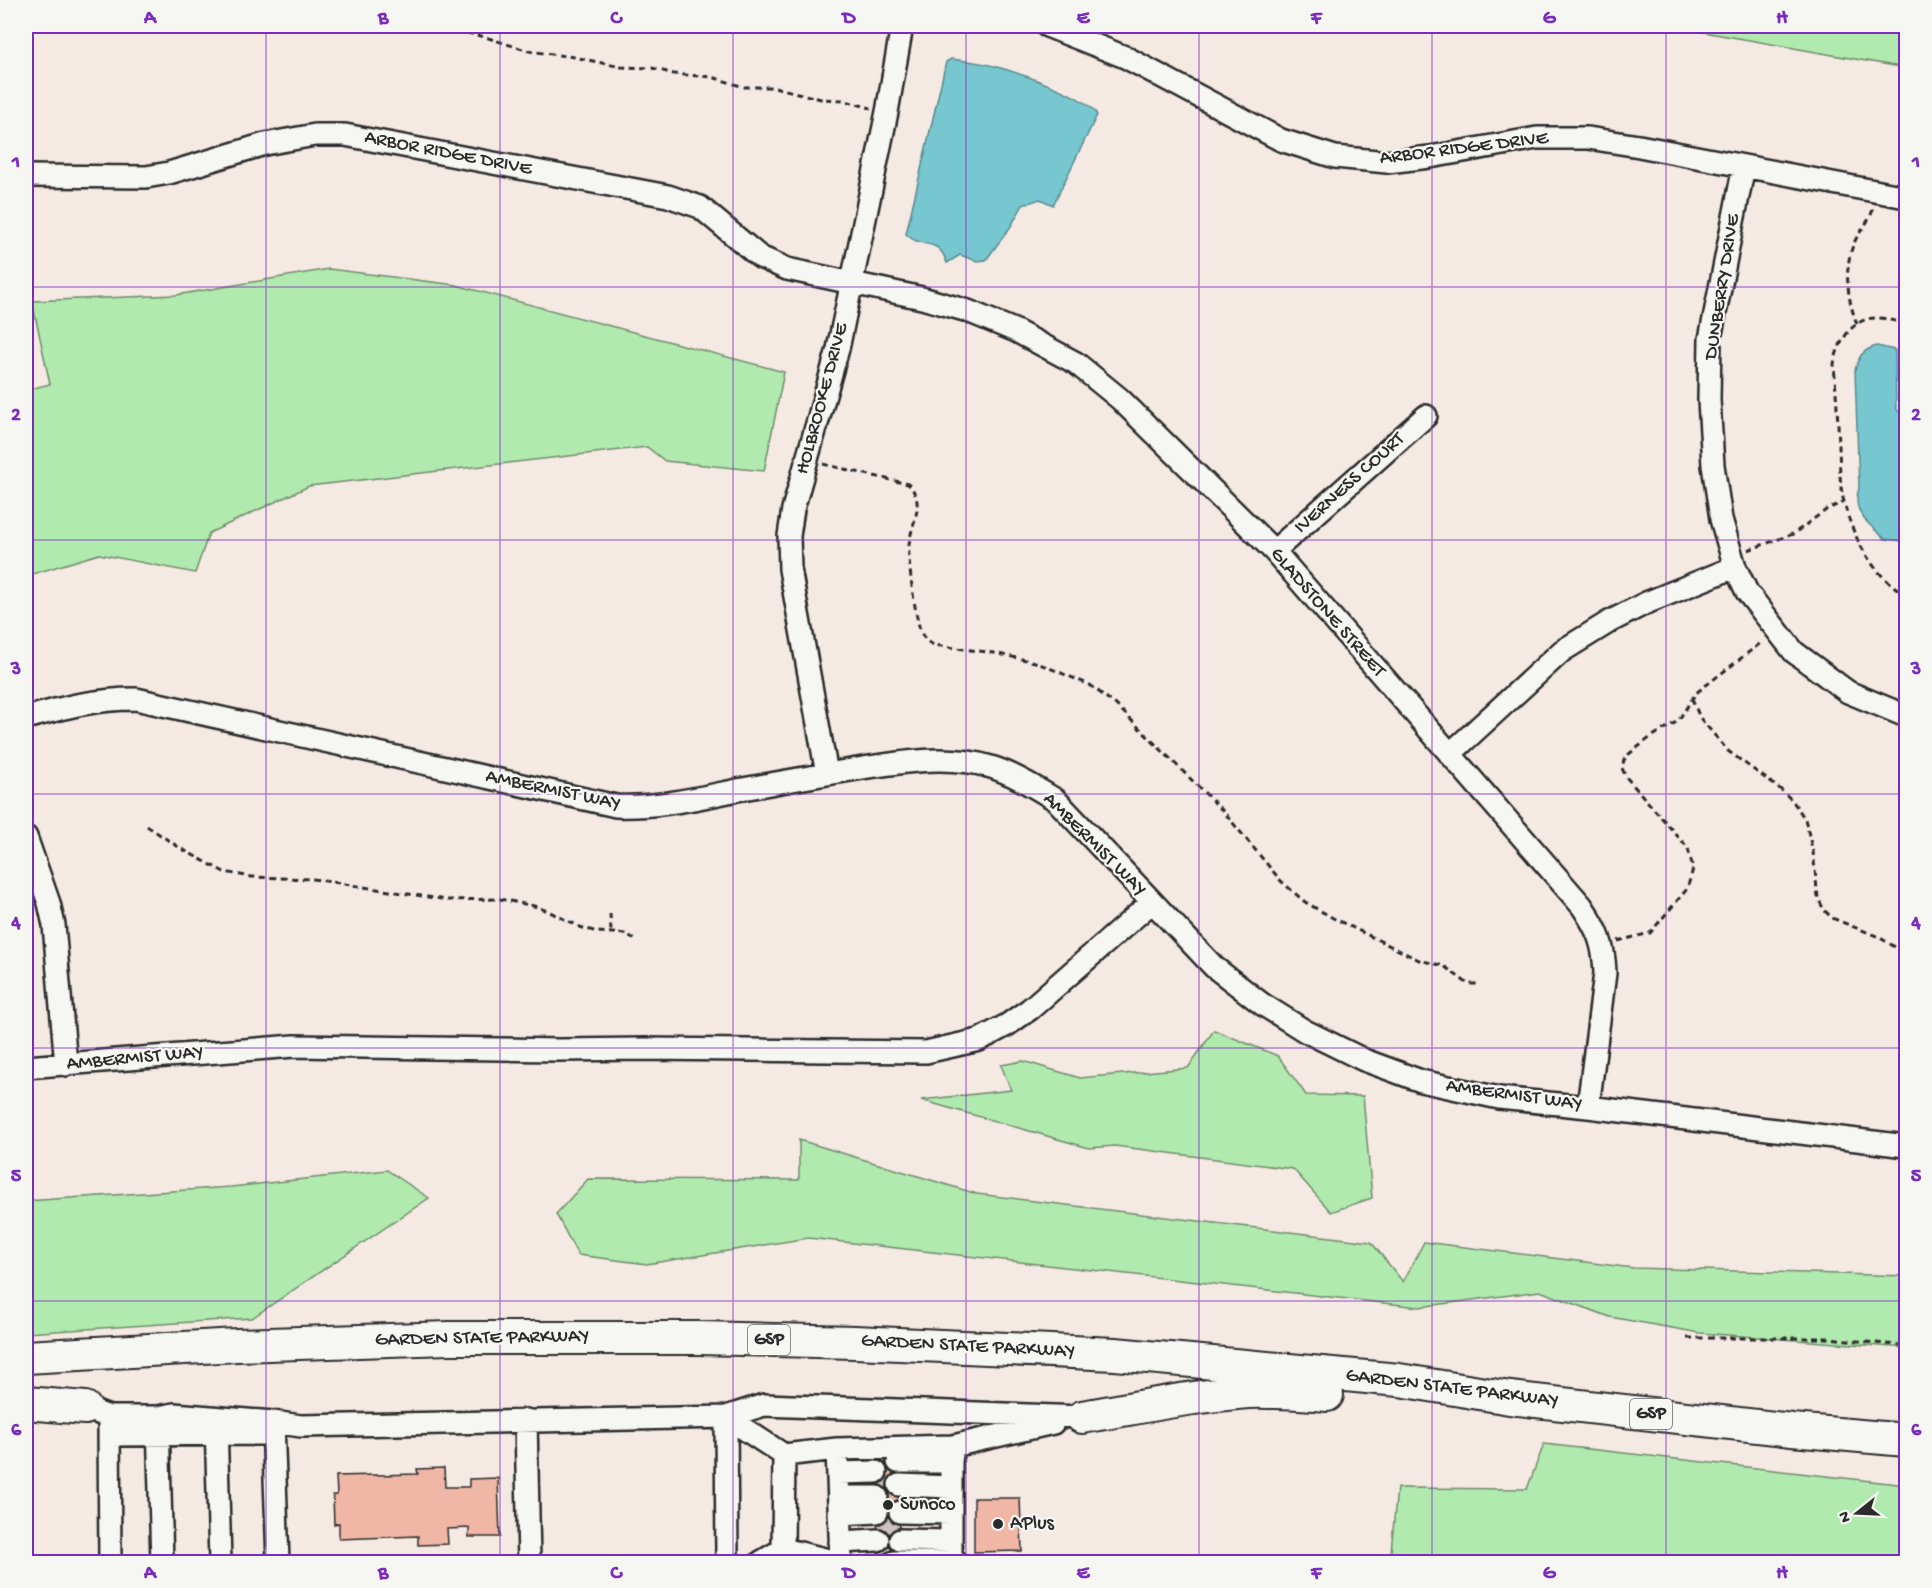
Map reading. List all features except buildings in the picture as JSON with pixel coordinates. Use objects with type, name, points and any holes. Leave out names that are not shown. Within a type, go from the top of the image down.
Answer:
[{"type":"highway","name":"GARDEN STATE PARKWAY","points":[[26,1357],[237,1344],[448,1338],[698,1338],[855,1342],[1116,1354],[1399,1380],[1510,1398],[1792,1430],[1906,1440]]},
{"type":"highway","points":[[1082,1417],[1247,1392],[1288,1392],[1437,1403],[1510,1398]]},
{"type":"highway","points":[[26,1402],[101,1420]]},
{"type":"street","name":"HOLBROOKE DRIVE","points":[[827,774],[790,569],[789,536],[793,510],[838,349],[903,26]]},
{"type":"street","name":"ARBOR RIDGE DRIVE","points":[[1047,26],[1125,57],[1281,140],[1335,157],[1387,162],[1430,157],[1537,138],[1587,138],[1906,197]]},
{"type":"street","name":"ARBOR RIDGE DRIVE","points":[[26,176],[146,177],[169,173],[265,144],[315,135],[345,135],[668,196],[700,207],[760,256],[788,269],[851,283]]},
{"type":"street","name":"DUNBERRY DRIVE","points":[[1744,166],[1710,339],[1709,400],[1713,465],[1722,519],[1734,562],[1747,592],[1794,652],[1848,692],[1906,716]]},
{"type":"street","name":"GLADSTONE STREET","points":[[851,283],[922,298],[968,311],[1016,331],[1076,363],[1120,399],[1274,551],[1582,906],[1597,929],[1602,945],[1605,973],[1588,1107]]},
{"type":"street","name":"IVERNESS COURT","points":[[1274,551],[1426,416]]},
{"type":"street","points":[[1450,754],[1562,651],[1609,622],[1734,562]]},
{"type":"street","name":"AMBERMIST WAY","points":[[26,718],[106,699],[136,699],[588,801],[635,807],[671,803],[917,760],[953,760],[991,767],[1031,784],[1056,800],[1214,967],[1262,1004],[1305,1031],[1364,1060],[1449,1089],[1499,1098],[1906,1146]]},
{"type":"street","points":[[26,837],[49,903],[54,925],[66,1065]]},
{"type":"street","name":"AMBERMIST WAY","points":[[26,1067],[294,1046],[926,1052],[979,1040],[1030,1010],[1152,902]]},
{"type":"street","points":[[110,1563],[101,1420],[158,1426],[174,1414],[217,1426],[273,1427],[726,1417],[764,1405],[1082,1417]]},
{"type":"street","points":[[726,1417],[784,1455],[839,1512],[951,1511],[1082,1417]]},
{"type":"street","points":[[726,1417],[727,1563]]},
{"type":"street","points":[[526,1420],[529,1563]]},
{"type":"street","points":[[158,1426],[162,1563]]},
{"type":"street","points":[[217,1426],[220,1563]]},
{"type":"street","points":[[273,1427],[278,1563]]},
{"type":"street","points":[[783,1549],[784,1455]]},
{"type":"street","points":[[839,1512],[889,1509],[951,1511]]},
{"type":"street","points":[[839,1512],[889,1509],[951,1511]]},
{"type":"street","points":[[761,1563],[839,1512],[889,1509],[951,1511]]},
{"type":"street","points":[[839,1512],[889,1509]]},
{"type":"path","points":[[436,26],[485,37],[529,51],[621,67],[652,68],[674,74],[712,77],[744,87],[774,87],[821,99],[842,100],[887,112]]},
{"type":"path","points":[[1857,324],[1848,286],[1849,257],[1874,207]]},
{"type":"path","points":[[1906,323],[1876,318],[1857,324],[1841,343],[1834,364],[1840,478],[1844,502],[1853,529],[1866,554],[1885,579],[1906,594]]},
{"type":"path","points":[[807,460],[908,484],[914,491],[918,503],[908,547],[917,621],[926,641],[934,645],[994,653],[1035,662],[1090,685],[1116,705],[1223,811],[1281,881],[1305,902],[1419,960],[1444,966],[1468,984],[1480,984]]},
{"type":"path","points":[[1734,562],[1793,534],[1826,510],[1844,502]]},
{"type":"path","points":[[1602,945],[1650,933],[1687,889],[1693,869],[1688,848],[1626,777],[1622,768],[1624,760],[1651,737],[1678,721],[1692,699],[1706,684],[1776,631]]},
{"type":"path","points":[[1692,699],[1700,718],[1728,751],[1780,789],[1792,800],[1805,819],[1813,852],[1818,898],[1824,910],[1832,918],[1879,937],[1906,954]]},
{"type":"path","points":[[147,826],[180,848],[224,872],[252,877],[313,879],[447,900],[500,899],[534,906],[580,927],[597,932],[626,934],[636,940]]},
{"type":"path","points":[[610,914],[611,932]]},
{"type":"path","points":[[1687,1338],[1828,1338],[1906,1346]]},
{"type":"green space","points":[[1670,26],[1906,26],[1906,68]]},
{"type":"green space","points":[[329,269],[456,285],[784,372],[764,471],[665,461],[647,447],[309,486],[209,533],[195,573],[99,554],[26,576],[26,390],[50,384],[32,301],[176,295]]},
{"type":"green space","points":[[1214,1030],[1278,1056],[1306,1095],[1363,1096],[1372,1198],[1331,1212],[1293,1169],[1115,1146],[1089,1148],[921,1100],[1011,1090],[1001,1065],[1023,1061],[1080,1078],[1188,1068]]},
{"type":"green space","points":[[799,1140],[977,1194],[1371,1242],[1403,1282],[1424,1242],[1633,1268],[1906,1276],[1906,1348],[1700,1333],[1610,1317],[1540,1291],[1419,1307],[808,1238],[647,1264],[578,1255],[556,1214],[588,1179],[799,1180]]},
{"type":"green space","points":[[387,1170],[429,1198],[252,1318],[26,1333],[26,1201],[231,1187]]},
{"type":"green space","points":[[1544,1444],[1906,1485],[1906,1562],[1390,1562],[1397,1488],[1527,1489]]},
{"type":"water","points":[[951,59],[986,64],[1036,80],[1081,100],[1097,115],[1053,205],[1040,199],[1023,205],[986,260],[977,261],[960,255],[947,263],[943,254],[935,246],[918,242],[906,234],[946,62]]},
{"type":"water","points":[[1877,346],[1895,350],[1896,408],[1906,420],[1906,545],[1903,541],[1885,539],[1863,517],[1857,504],[1859,488],[1855,370],[1862,354]]},
{"type":"tunnel","points":[[876,1462],[898,1462]]},
{"type":"tunnel","points":[[877,1486],[899,1485]]},
{"type":"tunnel","points":[[878,1525],[900,1525]]},
{"type":"tunnel","points":[[878,1554],[900,1554]]},
{"type":"place","name":"Sunoco","points":[[888,1505]]},
{"type":"place","name":"APlus","points":[[998,1524]]}]
